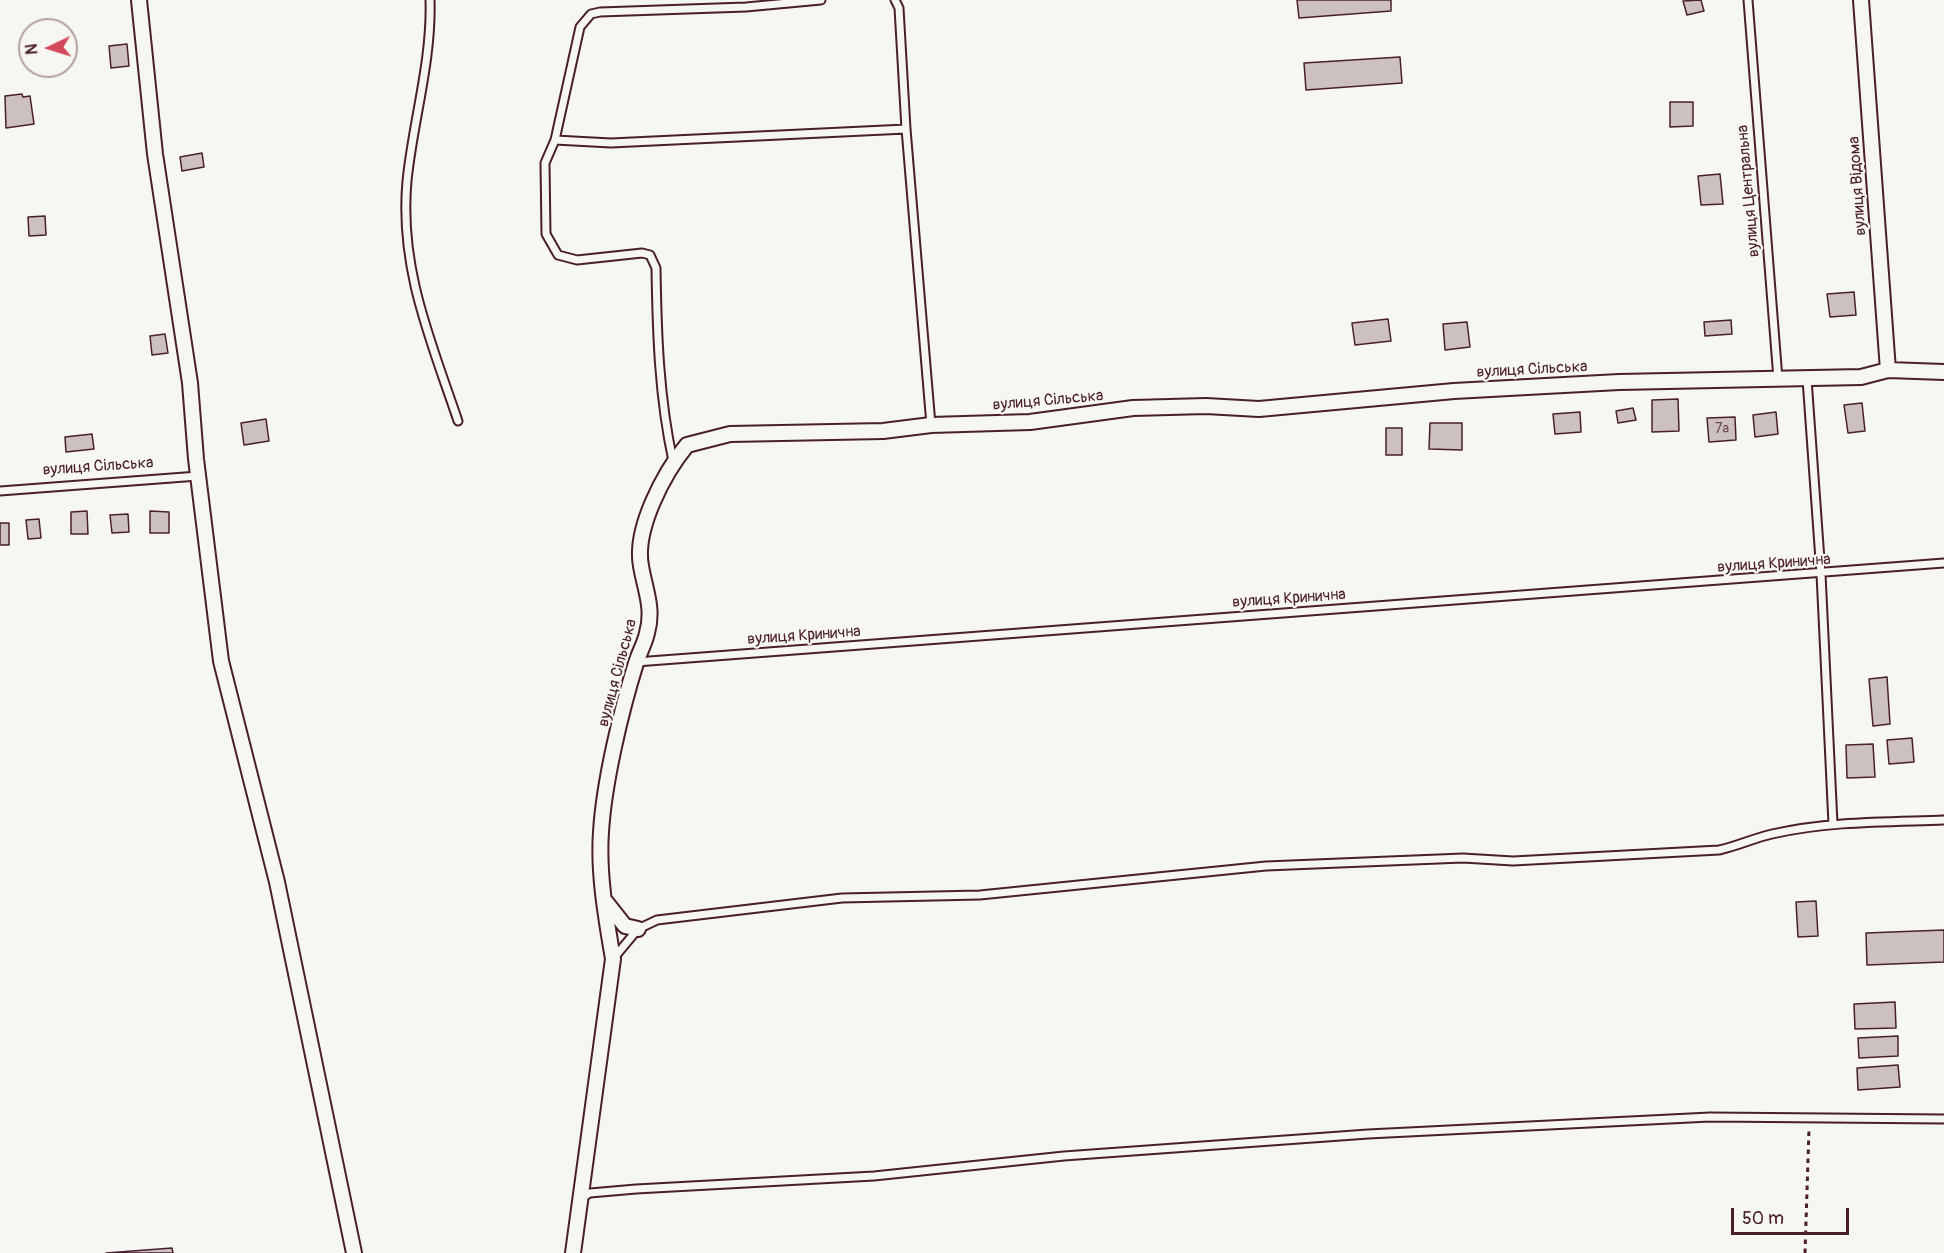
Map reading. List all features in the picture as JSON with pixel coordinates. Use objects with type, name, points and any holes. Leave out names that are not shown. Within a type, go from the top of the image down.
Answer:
[{"type":"street","points":[[139,0],[155,154],[190,383],[198,476],[221,661],[277,882],[354,1253]]},
{"type":"street","name":"вулиця Відома","points":[[1861,0],[1888,370]]},
{"type":"street","name":"вулиця Сільська","points":[[573,1253],[613,959],[605,900],[602,823],[608,782],[636,662],[648,633],[651,610],[641,566],[643,536],[654,502],[673,462],[687,446],[720,435],[882,431],[931,425],[1030,422],[1133,408],[1206,406],[1259,409],[1454,391],[1619,382],[1807,379],[1861,376],[1888,370],[1944,372]]},
{"type":"street","points":[[605,900],[625,926],[638,929]]},
{"type":"lane","points":[[430,0],[424,81],[407,181],[406,224],[410,272],[458,421]]},
{"type":"lane","points":[[673,462],[664,420],[660,384],[656,268],[650,255],[642,253],[577,260],[558,255],[546,234],[545,163],[555,140],[580,27],[591,14],[821,0]]},
{"type":"lane","points":[[895,0],[899,8],[906,129],[931,425]]},
{"type":"lane","name":"вулиця Центральна","points":[[1748,0],[1778,379]]},
{"type":"lane","points":[[555,140],[611,143],[906,129]]},
{"type":"lane","points":[[1807,379],[1821,574],[1833,824]]},
{"type":"lane","name":"вулиця Сільська","points":[[0,491],[198,476]]},
{"type":"lane","name":"вулиця Кринична","points":[[636,662],[1944,563]]},
{"type":"lane","points":[[613,959],[638,929],[657,920],[842,898],[980,896],[1266,866],[1463,858],[1512,861],[1719,850],[1744,845],[1770,834],[1833,824],[1944,820]]},
{"type":"lane","points":[[581,1198],[590,1193],[636,1189],[874,1176],[1064,1156],[1321,1137],[1710,1117],[1944,1119]]},
{"type":"path","points":[[1805,1253],[1810,1118]]},
{"type":"building","points":[[1297,0],[1391,0],[1391,11],[1299,18]]},
{"type":"building","points":[[1701,0],[1704,11],[1687,15],[1683,1]]},
{"type":"building","points":[[127,44],[129,66],[111,68],[109,46]]},
{"type":"building","points":[[1400,57],[1402,83],[1306,90],[1304,63]]},
{"type":"building","points":[[22,94],[23,97],[30,96],[34,124],[6,128],[5,96]]},
{"type":"building","points":[[1670,102],[1693,102],[1693,126],[1670,127]]},
{"type":"building","points":[[202,153],[204,167],[182,171],[180,157]]},
{"type":"building","points":[[1720,174],[1723,204],[1701,205],[1698,176]]},
{"type":"building","points":[[45,216],[46,235],[29,236],[28,217]]},
{"type":"building","points":[[1854,292],[1856,315],[1830,317],[1827,294]]},
{"type":"building","points":[[1388,319],[1391,341],[1355,345],[1352,323]]},
{"type":"building","points":[[1731,320],[1732,334],[1705,336],[1704,322]]},
{"type":"building","points":[[1467,322],[1470,347],[1445,350],[1443,324]]},
{"type":"building","points":[[165,334],[168,353],[152,355],[150,336]]},
{"type":"building","points":[[1678,399],[1679,431],[1652,432],[1652,400]]},
{"type":"building","points":[[1862,403],[1865,431],[1848,433],[1844,405]]},
{"type":"building","points":[[1633,408],[1636,420],[1618,423],[1616,411]]},
{"type":"building","points":[[1580,412],[1581,432],[1555,434],[1553,414]]},
{"type":"building","points":[[1776,412],[1778,434],[1755,437],[1753,415]]},
{"type":"building","points":[[1735,417],[1736,440],[1709,442],[1707,418]]},
{"type":"building","points":[[266,419],[269,441],[244,445],[241,423]]},
{"type":"building","points":[[1430,423],[1462,423],[1462,450],[1429,449]]},
{"type":"building","points":[[1386,428],[1402,428],[1402,455],[1386,455]]},
{"type":"building","points":[[92,434],[94,449],[66,452],[65,437]]},
{"type":"building","points":[[87,511],[88,534],[71,534],[71,512]]},
{"type":"building","points":[[150,511],[169,512],[169,533],[150,533]]},
{"type":"building","points":[[128,514],[129,532],[112,533],[110,515]]},
{"type":"building","points":[[39,519],[41,538],[28,539],[26,520]]},
{"type":"building","points":[[0,523],[9,523],[9,545],[0,545]]},
{"type":"building","points":[[1887,677],[1890,724],[1873,726],[1869,679]]},
{"type":"building","points":[[1912,738],[1914,762],[1889,764],[1887,740]]},
{"type":"building","points":[[1873,744],[1875,777],[1847,778],[1846,745]]},
{"type":"building","points":[[1816,901],[1818,936],[1798,937],[1796,902]]},
{"type":"building","points":[[1944,930],[1944,962],[1867,965],[1866,933]]},
{"type":"building","points":[[1895,1002],[1896,1028],[1855,1029],[1854,1004]]},
{"type":"building","points":[[1898,1036],[1898,1056],[1859,1058],[1858,1038]]},
{"type":"building","points":[[1898,1065],[1900,1087],[1858,1090],[1857,1068]]},
{"type":"building","points":[[172,1248],[173,1253],[106,1253]]}]
